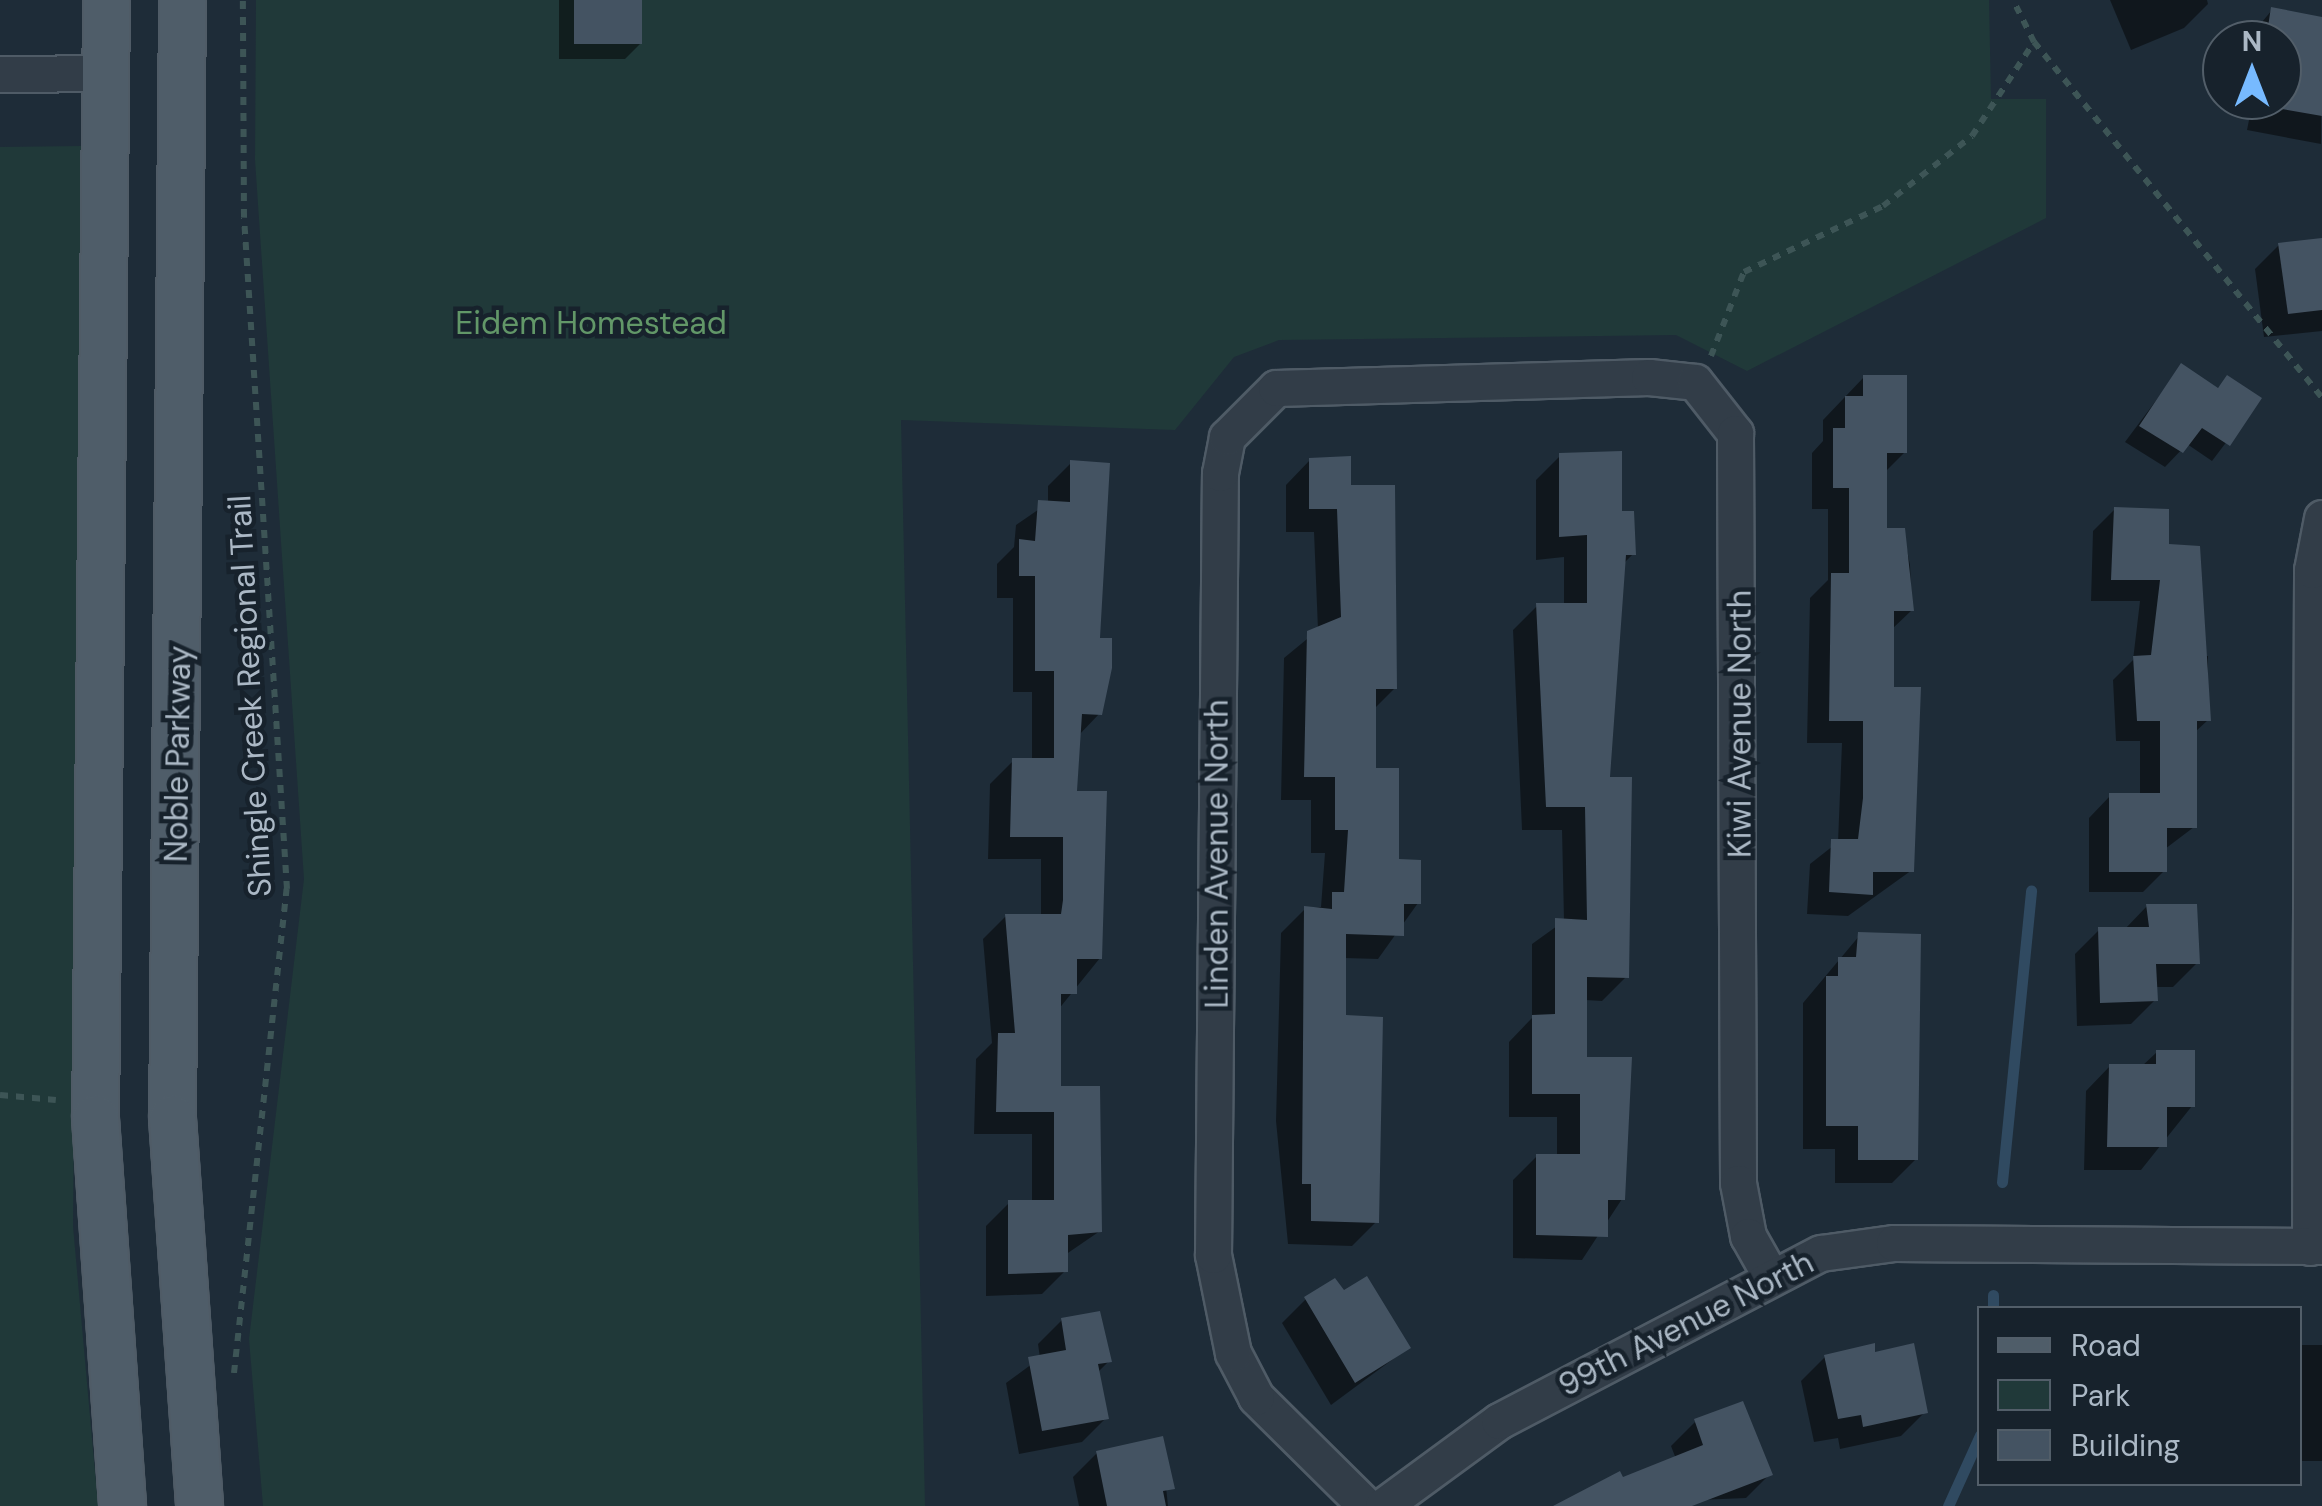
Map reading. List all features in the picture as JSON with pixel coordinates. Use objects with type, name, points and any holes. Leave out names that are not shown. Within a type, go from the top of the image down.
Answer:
[{"type":"main road","points":[[106,0],[95,1118],[122,1506]]},
{"type":"main road","name":"Noble Parkway","points":[[182,0],[172,1118],[199,1506]]},
{"type":"street","points":[[0,74],[104,72]]},
{"type":"street","name":"Linden Avenue North","points":[[1366,1506],[1256,1398],[1220,1304],[1220,473],[1227,437],[1276,388],[1494,379],[1695,382]]},
{"type":"street","name":"Kiwi Avenue North","points":[[1695,382],[1735,433],[1741,470],[1738,1183],[1748,1236],[1770,1275]]},
{"type":"street","points":[[2316,1247],[2312,570],[2322,518]]},
{"type":"street","name":"99th Avenue North","points":[[1383,1506],[1499,1420],[1770,1275],[1859,1245],[2316,1247]]},
{"type":"path","name":"Shingle Creek Regional Trail","points":[[234,1387],[287,889],[244,217],[242,0]]},
{"type":"path","points":[[2013,0],[2034,42],[2322,398]]},
{"type":"path","points":[[1695,382],[1736,313],[1744,272],[1929,175],[2006,94],[2034,42]]},
{"type":"path","points":[[0,1094],[56,1100]]},
{"type":"green space","name":"Eidem Homestead","points":[[256,0],[1989,0],[1991,99],[2046,99],[2046,218],[1747,371],[1676,335],[1279,340],[1234,357],[1175,430],[901,420],[925,1506],[263,1506],[249,1339],[304,879],[255,160]]},
{"type":"green space","points":[[82,146],[73,1226],[98,1506],[0,1506],[0,147]]},
{"type":"building","points":[[574,0],[642,0],[642,44],[574,44]]},
{"type":"building","points":[[2271,7],[2322,17],[2322,116],[2302,112],[2302,20],[2269,20]]},
{"type":"building","points":[[2322,238],[2322,310],[2288,314],[2278,243]]},
{"type":"building","points":[[2181,363],[2218,388],[2227,375],[2262,398],[2230,446],[2202,428],[2183,453],[2139,426]]},
{"type":"building","points":[[1863,375],[1907,375],[1907,453],[1887,453],[1887,528],[1905,528],[1914,611],[1894,611],[1894,687],[1921,687],[1914,872],[1873,872],[1873,895],[1829,892],[1831,839],[1858,839],[1863,798],[1863,721],[1829,721],[1831,573],[1849,573],[1849,488],[1833,488],[1833,428],[1845,428],[1845,396],[1863,396]]},
{"type":"building","points":[[1622,451],[1622,511],[1634,511],[1636,555],[1626,555],[1610,777],[1632,777],[1629,978],[1587,977],[1587,1057],[1632,1057],[1625,1200],[1608,1200],[1608,1237],[1536,1235],[1536,1154],[1580,1154],[1580,1094],[1532,1094],[1532,1015],[1555,1014],[1555,918],[1587,920],[1585,807],[1546,807],[1536,603],[1587,603],[1587,535],[1559,537],[1559,453]]},
{"type":"building","points":[[1351,456],[1351,485],[1395,485],[1397,689],[1376,689],[1376,768],[1399,768],[1399,859],[1421,860],[1421,904],[1404,904],[1404,936],[1346,934],[1346,1015],[1383,1017],[1379,1223],[1311,1221],[1311,1184],[1302,1184],[1304,906],[1332,909],[1332,892],[1344,892],[1348,830],[1335,830],[1335,777],[1304,777],[1307,631],[1341,617],[1337,509],[1309,509],[1309,458]]},
{"type":"building","points":[[1070,460],[1110,463],[1100,638],[1112,638],[1112,668],[1102,715],[1082,714],[1077,791],[1107,791],[1102,959],[1077,959],[1077,994],[1061,994],[1061,1086],[1100,1086],[1102,1232],[1068,1235],[1068,1272],[1008,1274],[1008,1200],[1054,1200],[1054,1112],[996,1112],[998,1033],[1015,1033],[1005,914],[1061,914],[1063,900],[1063,837],[1010,837],[1012,758],[1054,758],[1054,671],[1035,671],[1035,576],[1019,576],[1019,539],[1035,541],[1038,500],[1070,502]]},
{"type":"building","points":[[2114,507],[2169,509],[2169,544],[2200,546],[2211,721],[2197,721],[2197,828],[2167,828],[2167,872],[2109,872],[2109,793],[2160,793],[2160,721],[2137,721],[2133,656],[2151,655],[2160,580],[2111,580]]},
{"type":"building","points":[[2146,904],[2197,904],[2200,964],[2156,964],[2158,1001],[2100,1003],[2098,927],[2149,927]]},
{"type":"building","points":[[1858,932],[1921,934],[1918,1160],[1858,1160],[1858,1126],[1826,1126],[1826,976],[1838,976],[1838,957],[1856,957]]},
{"type":"building","points":[[2156,1050],[2195,1050],[2195,1107],[2167,1107],[2167,1147],[2107,1147],[2109,1064],[2156,1064]]},
{"type":"building","points":[[1367,1276],[1411,1348],[1355,1383],[1304,1297],[1335,1278],[1344,1290]]},
{"type":"building","points":[[1100,1311],[1112,1362],[1098,1364],[1109,1419],[1042,1431],[1028,1357],[1066,1350],[1061,1318]]},
{"type":"building","points":[[1875,1343],[1875,1352],[1914,1343],[1928,1413],[1863,1427],[1861,1415],[1838,1419],[1824,1355]]},
{"type":"building","points":[[1743,1401],[1773,1475],[1692,1506],[1553,1506],[1620,1471],[1623,1477],[1703,1445],[1694,1419]]},
{"type":"building","points":[[1163,1436],[1175,1489],[1163,1491],[1166,1506],[1107,1506],[1096,1451]]},
{"type":"waterway","points":[[2002,1182],[2031,890]]},
{"type":"waterway","points":[[1993,1295],[1993,1306]]},
{"type":"waterway","points":[[1948,1506],[1977,1442]]}]
